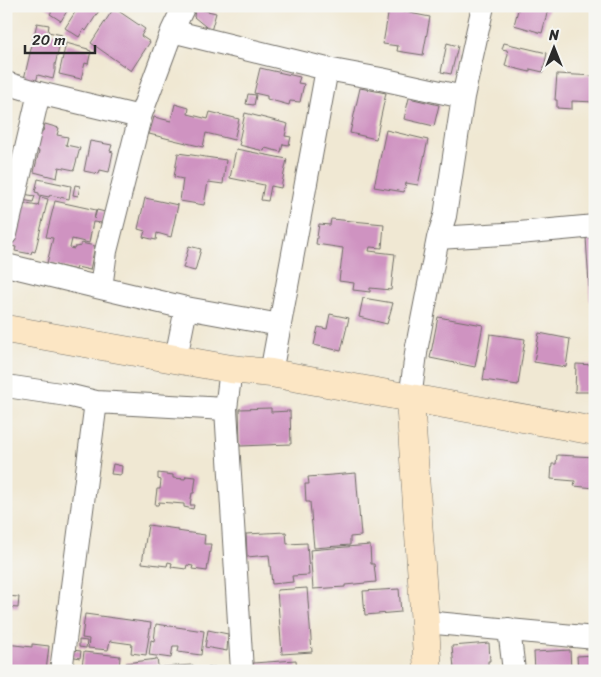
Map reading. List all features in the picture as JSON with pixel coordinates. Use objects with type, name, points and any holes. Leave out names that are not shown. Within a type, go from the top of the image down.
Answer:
[{"type":"street","points":[[101,288],[106,251],[140,117],[172,31],[184,6]]},
{"type":"street","points":[[428,671],[410,399],[416,346],[438,238],[445,216],[463,97],[483,6]]},
{"type":"street","points":[[172,31],[327,69],[463,97]]},
{"type":"street","points":[[271,373],[327,69]]},
{"type":"street","points":[[6,83],[38,93],[140,117]]},
{"type":"street","points":[[6,234],[38,93]]},
{"type":"street","points":[[438,238],[595,226]]},
{"type":"street","points":[[6,265],[186,308],[280,325]]},
{"type":"street","points":[[176,358],[186,308]]},
{"type":"street","points":[[6,329],[231,369],[271,373],[595,431]]},
{"type":"street","points":[[231,369],[226,409],[242,671]]},
{"type":"street","points":[[6,386],[67,395],[96,402],[226,409]]},
{"type":"street","points":[[61,671],[96,402]]},
{"type":"street","points":[[426,622],[595,638]]},
{"type":"street","points":[[509,629],[514,671]]},
{"type":"building","points":[[44,6],[70,6],[61,21],[50,14],[52,11]]},
{"type":"building","points":[[79,6],[102,6],[86,31],[84,29],[79,37],[65,28]]},
{"type":"building","points":[[519,6],[549,6],[542,33],[514,25]]},
{"type":"building","points":[[114,8],[145,29],[141,36],[150,42],[131,71],[91,43]]},
{"type":"building","points":[[195,8],[216,13],[211,31],[194,17]]},
{"type":"building","points":[[389,9],[430,17],[423,55],[397,51],[398,46],[383,44]]},
{"type":"building","points":[[37,23],[49,25],[48,32],[62,35],[53,79],[38,75],[36,82],[24,79]]},
{"type":"building","points":[[66,43],[91,51],[88,64],[85,63],[81,79],[59,74]]},
{"type":"building","points":[[447,43],[458,46],[451,74],[441,72]]},
{"type":"building","points":[[504,43],[547,53],[543,72],[530,69],[530,72],[505,66],[508,54],[507,50],[502,49]]},
{"type":"building","points":[[260,68],[300,77],[298,83],[304,84],[300,102],[290,101],[289,105],[254,93]]},
{"type":"building","points":[[557,74],[595,76],[595,102],[572,101],[572,109],[557,108],[557,100],[555,100]]},
{"type":"building","points":[[360,88],[386,93],[376,139],[350,133]]},
{"type":"building","points":[[248,94],[256,95],[254,105],[246,104]]},
{"type":"building","points":[[409,98],[439,105],[434,126],[404,119]]},
{"type":"building","points":[[593,103],[595,103],[595,124],[592,124]]},
{"type":"building","points":[[175,104],[189,108],[188,114],[208,119],[210,112],[239,119],[234,140],[206,133],[203,147],[149,134],[154,117],[171,121]]},
{"type":"building","points":[[245,113],[288,124],[285,136],[291,137],[289,145],[283,144],[281,152],[265,148],[264,151],[239,145]]},
{"type":"building","points":[[45,124],[59,128],[57,135],[68,137],[66,145],[80,148],[74,170],[59,167],[57,178],[34,172],[39,151],[34,150],[39,131],[43,131]]},
{"type":"building","points":[[386,130],[428,140],[418,185],[406,183],[404,192],[374,187]]},
{"type":"building","points":[[90,141],[112,145],[110,151],[113,152],[109,172],[100,170],[99,174],[84,171]]},
{"type":"building","points":[[236,149],[287,159],[281,188],[271,186],[268,201],[261,200],[264,185],[230,178]]},
{"type":"building","points":[[178,153],[226,160],[223,184],[208,182],[204,205],[180,201],[183,179],[174,177]]},
{"type":"building","points":[[38,179],[71,186],[69,199],[39,195],[39,193],[35,192]]},
{"type":"building","points":[[75,185],[80,186],[78,196],[73,195]]},
{"type":"building","points":[[23,194],[35,196],[33,202],[22,200]]},
{"type":"building","points":[[40,197],[48,199],[35,252],[32,251],[31,254],[15,251],[16,247],[11,246],[21,203],[38,206]]},
{"type":"building","points":[[145,198],[178,205],[171,237],[157,233],[156,240],[143,237],[145,231],[138,229]]},
{"type":"building","points":[[55,201],[96,210],[94,219],[97,210],[105,212],[102,223],[93,222],[89,243],[72,239],[70,248],[74,249],[81,246],[81,243],[95,246],[90,270],[77,267],[76,270],[47,263],[53,238],[46,237]]},
{"type":"building","points":[[331,219],[384,224],[382,248],[370,247],[369,251],[395,254],[391,290],[370,288],[370,292],[353,290],[354,283],[339,281],[343,248],[316,244],[319,224],[330,225]]},
{"type":"building","points":[[586,237],[595,237],[595,301],[590,301]]},
{"type":"building","points":[[189,246],[201,249],[195,271],[183,268]]},
{"type":"building","points":[[363,298],[393,303],[387,324],[359,317]]},
{"type":"building","points":[[330,314],[349,318],[341,351],[314,345],[318,327],[327,329]]},
{"type":"building","points":[[438,317],[483,325],[475,367],[430,358]]},
{"type":"building","points":[[539,333],[570,339],[566,367],[534,362]]},
{"type":"building","points":[[490,334],[525,339],[518,385],[483,380]]},
{"type":"building","points":[[576,364],[595,365],[595,392],[575,392]]},
{"type":"building","points":[[271,408],[271,412],[290,411],[291,444],[240,446],[239,409]]},
{"type":"building","points":[[557,455],[595,457],[595,488],[574,486],[575,481],[551,479],[552,464],[556,464]]},
{"type":"building","points":[[113,464],[122,466],[121,475],[111,474]]},
{"type":"building","points":[[158,473],[173,475],[173,478],[185,479],[186,476],[196,477],[190,505],[194,505],[193,509],[184,507],[184,504],[159,502],[158,505],[155,505],[157,489],[160,489],[161,480],[158,479]]},
{"type":"building","points":[[356,473],[361,536],[350,537],[350,545],[314,548],[310,502],[306,502],[305,484],[309,484],[308,477]]},
{"type":"building","points":[[148,525],[205,535],[204,544],[211,544],[207,571],[192,569],[193,566],[187,565],[186,569],[171,567],[172,563],[168,562],[167,566],[142,563]]},
{"type":"building","points":[[286,532],[287,544],[307,543],[309,575],[292,576],[293,582],[272,584],[269,555],[247,557],[246,534]]},
{"type":"building","points":[[370,545],[371,564],[374,564],[376,582],[345,585],[345,587],[313,589],[310,550]]},
{"type":"building","points":[[307,588],[312,652],[282,654],[277,590]]},
{"type":"building","points":[[399,589],[401,612],[365,615],[363,591]]},
{"type":"building","points":[[6,596],[19,597],[18,608],[6,607]]},
{"type":"building","points":[[85,614],[151,623],[146,655],[131,653],[132,644],[110,641],[108,650],[88,648],[89,639],[82,638]]},
{"type":"building","points":[[156,624],[204,631],[201,655],[178,652],[179,646],[173,646],[171,658],[149,655],[151,640],[154,641]]},
{"type":"building","points":[[208,630],[228,634],[227,651],[205,647]]},
{"type":"building","points":[[79,640],[87,641],[86,648],[79,647]]},
{"type":"building","points":[[489,643],[490,661],[488,661],[488,668],[479,668],[479,671],[456,671],[454,669],[452,646]]},
{"type":"building","points":[[6,644],[32,647],[32,644],[49,646],[46,671],[6,671]]},
{"type":"building","points":[[72,650],[81,651],[80,658],[70,656]]},
{"type":"building","points":[[570,650],[571,671],[535,671],[534,652]]},
{"type":"building","points":[[84,652],[120,656],[119,671],[73,671],[73,666],[82,666]]},
{"type":"building","points":[[595,655],[595,671],[578,671],[577,656]]},
{"type":"building","points":[[157,659],[159,671],[127,671],[126,663]]},
{"type":"building","points":[[296,660],[297,671],[253,671],[253,663]]},
{"type":"building","points":[[193,665],[194,671],[162,671],[162,667]]},
{"type":"building","points":[[215,667],[215,671],[198,671],[198,668]]}]
